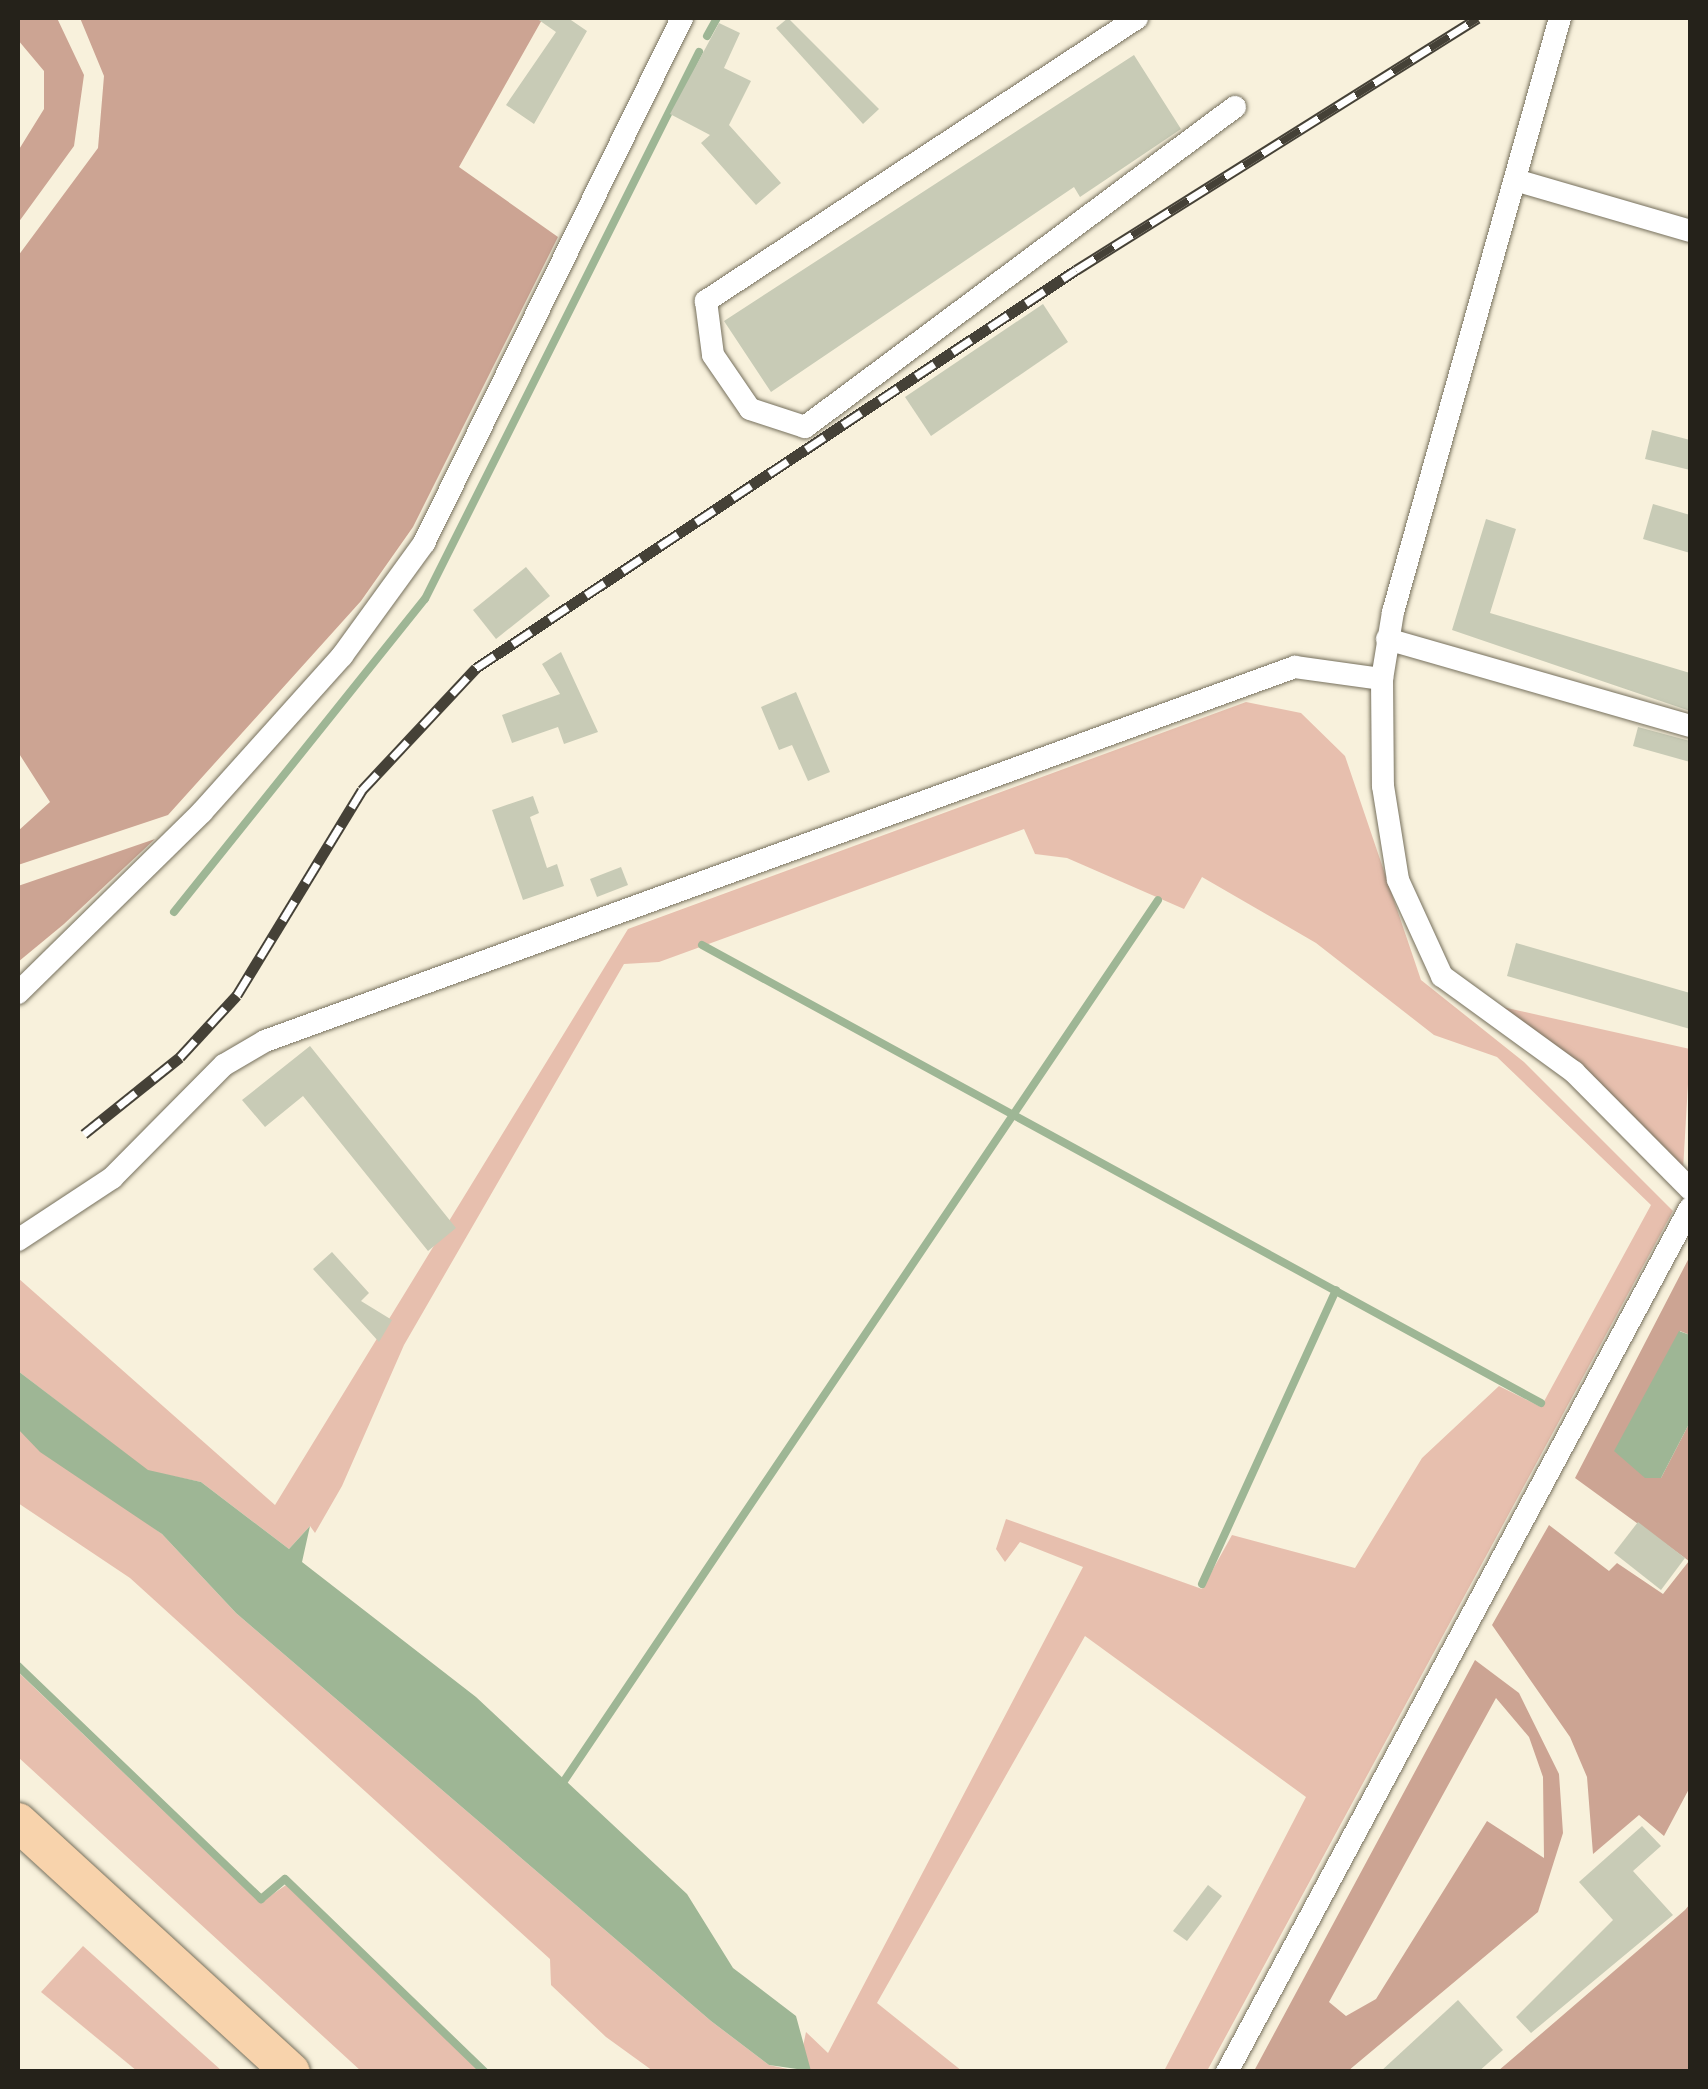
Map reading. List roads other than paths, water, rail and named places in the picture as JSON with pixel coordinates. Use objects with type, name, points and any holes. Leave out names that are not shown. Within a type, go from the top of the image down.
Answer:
[{"type":"highway","points":[[18,1822],[291,2072]]},
{"type":"street","points":[[18,993],[202,812],[342,656],[424,542],[682,18]]},
{"type":"street","points":[[1138,18],[706,301],[713,356],[750,409],[806,427],[1235,107]]},
{"type":"street","points":[[1560,18],[1387,639],[1382,679],[1389,832],[1422,944],[1456,989],[1574,1072],[1690,1189]]},
{"type":"street","points":[[1515,180],[1690,232]]},
{"type":"street","points":[[1387,639],[1690,726]]},
{"type":"street","points":[[18,1240],[112,1178],[224,1065],[265,1041],[1295,667],[1382,679]]},
{"type":"street","points":[[1227,2072],[1690,1208]]},
{"type":"waterway","points":[[707,36],[717,18]]},
{"type":"waterway","points":[[174,912],[425,599],[699,52]]},
{"type":"waterway","points":[[562,1784],[1158,900]]},
{"type":"waterway","points":[[702,945],[1541,1403]]},
{"type":"waterway","points":[[1202,1584],[1336,1290]]},
{"type":"waterway","points":[[18,1666],[261,1899],[285,1879],[485,2072]]},
{"type":"railway","points":[[84,1134],[180,1057],[237,995],[362,790],[476,668],[1076,270],[1478,18]]}]
